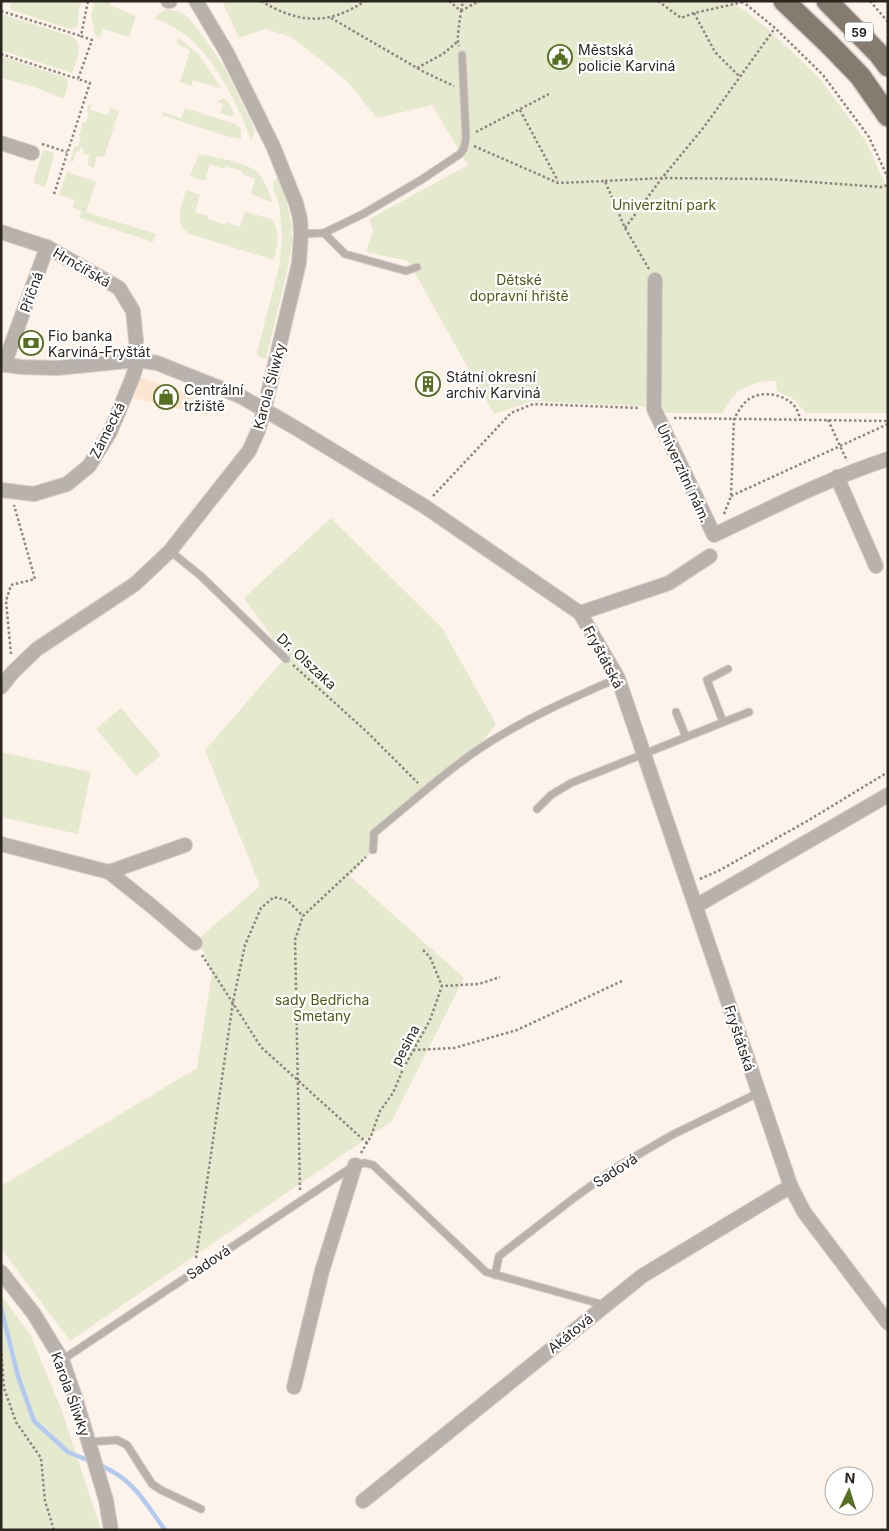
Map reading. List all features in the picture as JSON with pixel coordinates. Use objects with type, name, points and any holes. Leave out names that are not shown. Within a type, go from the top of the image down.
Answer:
[{"type":"main road","points":[[784,1],[860,76],[888,116]]},
{"type":"main road","name":"59","points":[[827,1],[888,66]]},
{"type":"street","name":"Karola Śliwky","points":[[2,686],[13,672],[37,649],[135,584],[170,551],[249,451],[258,431],[264,410],[299,263],[301,234],[296,202],[273,146],[227,53],[196,1]]},
{"type":"street","points":[[1,143],[32,154]]},
{"type":"street","name":"Hrnčířská","points":[[1,232],[47,247],[119,288],[133,311],[138,360]]},
{"type":"street","name":"Příčná","points":[[3,364],[47,247]]},
{"type":"street","name":"Univerzitní nám.","points":[[655,280],[656,413],[714,535],[807,490],[852,471],[888,459]]},
{"type":"street","name":"Fryštátská","points":[[3,364],[57,368],[138,360],[157,363],[213,384],[240,396],[294,426],[424,506],[580,613],[618,678],[791,1187],[804,1212],[888,1323]]},
{"type":"street","name":"Zámecká","points":[[6,491],[34,494],[67,484],[90,466],[110,432],[138,360]]},
{"type":"street","points":[[837,478],[876,566]]},
{"type":"street","points":[[580,613],[669,583],[710,556]]},
{"type":"street","points":[[696,906],[888,795]]},
{"type":"street","points":[[1,844],[109,872],[195,943]]},
{"type":"street","points":[[109,872],[185,845]]},
{"type":"street","points":[[294,1387],[322,1271],[354,1165]]},
{"type":"street","name":"Akátová","points":[[363,1501],[642,1276],[791,1187]]},
{"type":"street","name":"Karola Śliwky","points":[[1,1272],[34,1314],[62,1360],[101,1482],[109,1510],[111,1530]]},
{"type":"lane","points":[[301,234],[324,233],[363,214],[460,154],[466,140],[462,55]]},
{"type":"lane","points":[[324,233],[345,254],[406,271],[417,267]]},
{"type":"lane","name":"Dr. Olszaka","points":[[170,551],[201,576],[286,659]]},
{"type":"lane","points":[[723,722],[707,680],[728,669]]},
{"type":"lane","points":[[373,850],[374,833],[477,750],[510,729],[562,702],[618,678]]},
{"type":"lane","points":[[676,712],[686,737]]},
{"type":"lane","points":[[537,809],[551,795],[571,783],[749,712]]},
{"type":"lane","name":"Sadová","points":[[495,1275],[499,1256],[574,1198],[617,1168],[672,1135],[758,1093]]},
{"type":"lane","points":[[354,1165],[365,1163],[373,1165],[486,1272],[604,1305]]},
{"type":"lane","name":"Sadová","points":[[62,1360],[354,1165]]},
{"type":"lane","points":[[88,1442],[118,1440],[127,1445],[152,1484],[200,1509]]},
{"type":"path","points":[[81,36],[88,1]]},
{"type":"path","points":[[260,1],[277,11],[298,18],[321,20],[344,14],[365,1]]},
{"type":"path","points":[[449,1],[461,11]]},
{"type":"path","points":[[462,55],[457,42],[463,1]]},
{"type":"path","points":[[461,11],[479,1]]},
{"type":"path","points":[[658,1],[681,18],[694,13],[745,2],[775,28],[823,75],[869,137],[888,178]]},
{"type":"path","points":[[870,1],[888,22]]},
{"type":"path","points":[[1,11],[92,40],[78,79]]},
{"type":"path","points":[[694,13],[715,52],[739,76]]},
{"type":"path","points":[[331,18],[444,83],[464,90]]},
{"type":"path","points":[[625,228],[662,178],[704,127],[775,28]]},
{"type":"path","points":[[417,68],[443,54],[457,42]]},
{"type":"path","points":[[1,54],[90,82],[54,194]]},
{"type":"path","points":[[466,140],[549,94]]},
{"type":"path","points":[[520,110],[558,182]]},
{"type":"path","points":[[466,140],[558,182],[662,178],[770,179],[881,187],[888,185]]},
{"type":"path","points":[[32,154],[37,142],[67,152]]},
{"type":"path","points":[[605,181],[625,228],[655,280]]},
{"type":"path","points":[[714,535],[731,496],[734,419],[748,400],[761,394],[775,395],[788,401],[796,408],[801,420]]},
{"type":"path","points":[[424,506],[511,413],[533,404],[734,419],[888,423]]},
{"type":"path","points":[[828,420],[852,471]]},
{"type":"path","points":[[731,496],[840,447],[888,423]]},
{"type":"path","points":[[6,491],[35,580],[12,585],[6,601],[13,672]]},
{"type":"path","name":"Dr. Olszaka","points":[[286,659],[373,738],[426,791]]},
{"type":"path","points":[[688,884],[720,870],[809,820],[888,772]]},
{"type":"path","points":[[300,1202],[295,940],[303,916],[373,850]]},
{"type":"path","points":[[194,1272],[233,1002],[246,945],[261,908],[274,897],[287,900],[303,916]]},
{"type":"path","points":[[195,943],[261,1047],[367,1144]]},
{"type":"path","points":[[423,950],[430,956],[442,986],[479,984],[500,977]]},
{"type":"path","points":[[413,1050],[454,1048],[517,1030],[622,981]]},
{"type":"path","name":"pesina","points":[[354,1165],[367,1144],[380,1111],[393,1093],[413,1050],[430,1020],[442,986]]},
{"type":"path","points":[[1,1349],[4,1388],[16,1422],[41,1458],[45,1501],[54,1530]]},
{"type":"shaded area","name":"Centrální tržiště","points":[[140,377],[213,402],[208,416],[134,398]]},
{"type":"green space","points":[[11,1],[82,1],[79,9],[78,25],[70,29],[12,10],[10,6]]},
{"type":"green space","points":[[95,1],[111,1],[110,5],[136,16],[129,37],[103,29],[100,38],[95,35],[91,15]]},
{"type":"green space","name":"Univerzitní park","points":[[222,1],[732,1],[766,27],[820,79],[866,141],[888,190],[888,413],[806,413],[795,400],[777,391],[776,381],[767,381],[744,388],[732,398],[723,413],[667,413],[652,407],[533,401],[494,414],[408,261],[366,252],[373,230],[369,219],[468,165],[432,105],[377,118],[347,81],[291,37],[265,29],[239,38]]},
{"type":"green space","points":[[168,9],[180,12],[189,18],[224,67],[252,123],[255,133],[251,140],[229,92],[209,59],[181,32],[154,18]]},
{"type":"green space","points":[[1,14],[76,39],[79,53],[72,73],[1,50]]},
{"type":"green space","points":[[179,39],[199,55],[220,86],[219,88],[193,80],[191,86],[180,82],[190,50],[180,46],[176,40]]},
{"type":"green space","points":[[1,56],[66,78],[68,84],[64,99],[34,87],[1,78]]},
{"type":"green space","points":[[223,98],[228,101],[234,114],[233,117],[220,113],[223,104],[217,102]]},
{"type":"green space","points":[[89,104],[91,105],[90,110],[108,115],[110,108],[119,111],[104,157],[97,156],[94,168],[87,165],[90,155],[82,154],[84,149],[80,148],[79,152],[76,151],[73,162],[70,161],[75,146],[78,147],[83,122],[86,122],[89,113],[87,112]]},
{"type":"green space","points":[[185,108],[235,124],[241,129],[241,139],[162,115],[163,112],[181,118]]},
{"type":"green space","points":[[43,150],[52,152],[54,156],[45,187],[33,183]]},
{"type":"green space","points":[[199,154],[231,161],[254,170],[264,181],[273,203],[251,194],[255,179],[242,174],[242,171],[226,166],[224,169],[210,164],[205,181],[190,176]]},
{"type":"green space","points":[[67,171],[96,182],[86,212],[156,234],[153,242],[80,218],[81,210],[72,207],[75,200],[59,195]]},
{"type":"green space","points":[[278,176],[291,221],[292,241],[288,267],[266,359],[259,357],[257,353],[280,263],[282,235],[279,204],[273,188],[273,184]]},
{"type":"green space","points":[[186,190],[200,195],[195,212],[225,225],[226,222],[240,227],[245,212],[272,219],[277,229],[274,260],[189,234],[181,224],[180,219]]},
{"type":"green space","name":"sady Bedřicha Smetany","points":[[331,518],[442,628],[496,724],[477,750],[374,833],[373,850],[350,876],[464,978],[392,1121],[70,1341],[1,1249],[1,1186],[197,1068],[212,973],[198,939],[260,886],[205,750],[286,657],[244,598]]},
{"type":"green space","points":[[121,708],[161,755],[136,776],[96,729]]},
{"type":"green space","points":[[1,752],[91,772],[78,834],[1,817]]},
{"type":"green space","points":[[1,1295],[30,1334],[62,1411],[101,1530],[1,1530]]},
{"type":"waterway","points":[[1,1308],[18,1376],[34,1421],[68,1452],[90,1461]]},
{"type":"waterway","points":[[100,1465],[122,1477],[137,1492],[165,1530]]},
{"type":"place","name":"Městská policie Karviná","points":[[560,57]]},
{"type":"place","name":"Fio banka Karviná-Fryštát","points":[[31,343]]},
{"type":"place","name":"Státní okresní archiv Karviná","points":[[428,384]]},
{"type":"place","name":"Centrální tržiště","points":[[166,397]]},
{"type":"park label","name":"Dětské dopravní hřiště","points":[[519,288]]}]
